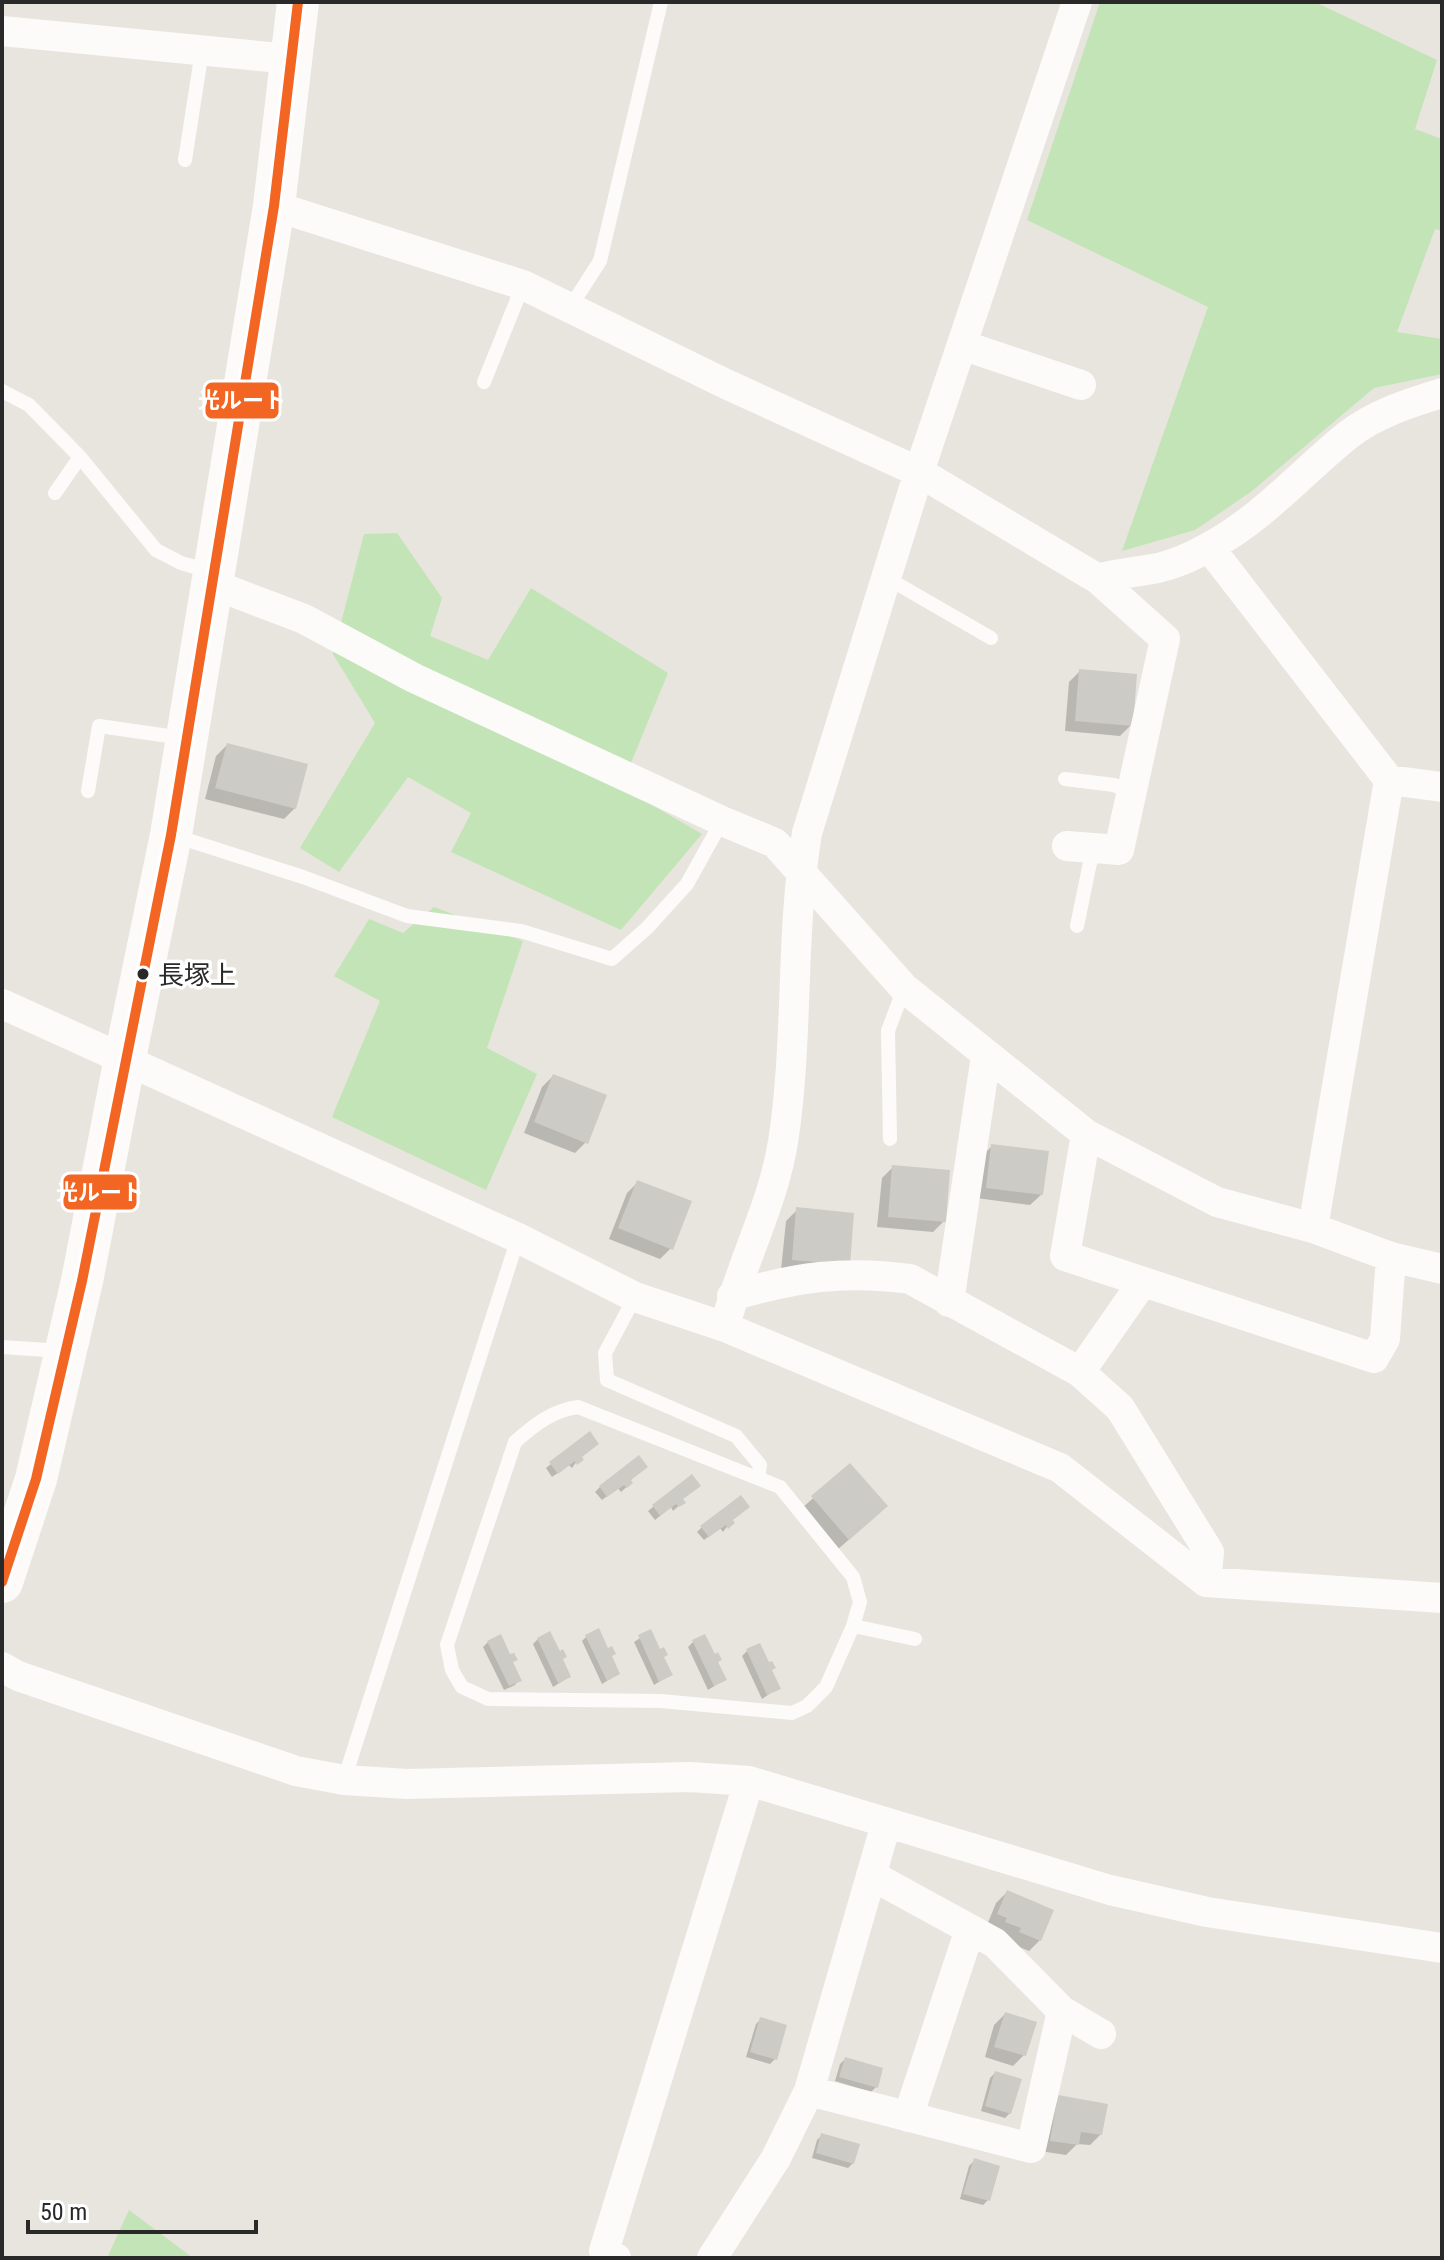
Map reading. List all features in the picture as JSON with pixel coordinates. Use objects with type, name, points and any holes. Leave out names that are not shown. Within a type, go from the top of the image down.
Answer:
[{"type":"main road","points":[[2,1582],[36,1479],[82,1281],[171,835],[274,206],[298,2]]},
{"type":"street","points":[[725,1327],[732,1296],[768,1203],[783,1142],[796,1018],[796,939],[807,833],[919,472],[1077,2]]},
{"type":"street","points":[[2,31],[290,59]]},
{"type":"street","points":[[274,206],[523,285],[571,306],[726,384],[919,472],[1098,579],[1165,639],[1119,850],[1080,847]]},
{"type":"street","points":[[962,345],[1081,385]]},
{"type":"street","points":[[1098,579],[1120,572],[1161,567],[1209,547],[1262,512],[1348,435],[1374,418],[1442,393]]},
{"type":"street","points":[[1209,547],[1389,780],[1442,787]]},
{"type":"street","points":[[213,578],[304,619],[414,678],[775,843],[904,988],[1086,1134],[1217,1202],[1313,1228],[1391,1257],[1442,1269]]},
{"type":"street","points":[[1313,1228],[1389,780]]},
{"type":"street","points":[[2,1004],[518,1238],[635,1297],[725,1327],[1060,1468],[1206,1582],[1442,1598]]},
{"type":"street","points":[[949,1302],[986,1056]]},
{"type":"street","points":[[1086,1134],[1065,1256],[1374,1358],[1385,1339],[1391,1257]]},
{"type":"street","points":[[732,1296],[784,1280],[815,1276],[879,1275],[910,1279],[1080,1372],[1120,1408],[1209,1552],[1206,1582]]},
{"type":"street","points":[[1080,1372],[1142,1283]]},
{"type":"street","points":[[2,1667],[18,1676],[296,1771],[344,1780],[407,1784],[690,1777],[749,1781],[1123,1894],[1207,1912],[1442,1948]]},
{"type":"street","points":[[616,2258],[604,2251],[749,1781]]},
{"type":"street","points":[[712,2258],[776,2158],[809,2091],[886,1824]]},
{"type":"street","points":[[871,1875],[995,1943],[1062,2011],[1101,2034]]},
{"type":"street","points":[[908,2117],[970,1929]]},
{"type":"street","points":[[809,2091],[1031,2148],[1062,2011]]},
{"type":"lane","points":[[571,306],[600,261],[661,2]]},
{"type":"lane","points":[[185,160],[202,51]]},
{"type":"lane","points":[[484,382],[523,285]]},
{"type":"lane","points":[[2,391],[29,405],[80,457],[156,550],[213,578]]},
{"type":"lane","points":[[55,493],[80,457]]},
{"type":"lane","points":[[887,578],[991,638]]},
{"type":"lane","points":[[88,791],[99,726],[187,739]]},
{"type":"lane","points":[[1065,779],[1114,785],[1132,793]]},
{"type":"lane","points":[[171,835],[303,877],[407,916],[521,931],[612,959],[647,928],[687,884],[722,821]]},
{"type":"lane","points":[[1077,926],[1080,847]]},
{"type":"lane","points":[[890,1139],[888,1031],[904,988]]},
{"type":"lane","points":[[344,1780],[518,1238]]},
{"type":"lane","points":[[635,1297],[605,1353],[607,1380],[736,1436],[760,1465],[758,1478]]},
{"type":"lane","points":[[2,1347],[66,1351]]},
{"type":"lane","points":[[578,1407],[758,1478],[780,1487],[853,1577],[860,1602],[853,1626],[826,1687],[807,1706],[792,1713],[661,1701],[488,1699],[462,1687],[452,1670],[447,1645],[515,1442],[534,1425],[563,1409],[578,1407]]},
{"type":"lane","points":[[853,1626],[915,1639]]},
{"type":"green space","points":[[1100,2],[1315,2],[1437,60],[1415,129],[1442,139],[1442,231],[1435,229],[1397,332],[1442,339],[1442,374],[1374,388],[1252,491],[1195,530],[1122,551],[1208,307],[1027,220]]},
{"type":"green space","points":[[397,533],[442,598],[430,636],[488,660],[531,588],[668,673],[621,787],[702,834],[621,930],[451,852],[471,813],[408,777],[339,872],[300,848],[375,723],[333,654],[364,534]]},
{"type":"green space","points":[[434,907],[523,941],[487,1048],[537,1074],[486,1190],[332,1117],[380,1001],[334,976],[369,919],[403,933]]},
{"type":"green space","points":[[129,2210],[193,2258],[107,2258]]},
{"type":"building","points":[[1079,669],[1137,674],[1133,726],[1075,721]]},
{"type":"building","points":[[227,743],[308,764],[296,809],[215,788]]},
{"type":"building","points":[[553,1074],[607,1095],[588,1144],[534,1122]]},
{"type":"building","points":[[991,1144],[1049,1151],[1043,1195],[986,1188]]},
{"type":"building","points":[[892,1165],[950,1170],[946,1222],[888,1217]]},
{"type":"building","points":[[637,1180],[692,1201],[673,1250],[618,1228]]},
{"type":"building","points":[[796,1207],[854,1213],[850,1265],[792,1260]]},
{"type":"building","points":[[590,1431],[599,1444],[582,1457],[584,1460],[577,1465],[575,1461],[558,1474],[549,1462]]},
{"type":"building","points":[[639,1455],[648,1467],[631,1480],[633,1483],[627,1488],[624,1485],[607,1497],[599,1486]]},
{"type":"building","points":[[850,1463],[888,1506],[849,1540],[811,1496]]},
{"type":"building","points":[[692,1474],[701,1486],[683,1499],[686,1503],[679,1507],[676,1504],[660,1516],[652,1505]]},
{"type":"building","points":[[741,1495],[750,1507],[733,1520],[735,1523],[728,1529],[726,1525],[709,1537],[700,1526]]},
{"type":"building","points":[[599,1628],[608,1648],[612,1646],[616,1654],[612,1656],[620,1674],[607,1681],[585,1635]]},
{"type":"building","points":[[651,1629],[660,1649],[664,1647],[668,1655],[664,1657],[673,1675],[659,1682],[638,1635]]},
{"type":"building","points":[[550,1631],[560,1651],[563,1649],[567,1657],[563,1659],[571,1677],[558,1683],[537,1638]]},
{"type":"building","points":[[501,1634],[510,1654],[514,1653],[518,1660],[513,1662],[522,1681],[509,1686],[487,1641]]},
{"type":"building","points":[[705,1634],[715,1654],[718,1652],[722,1660],[718,1662],[727,1680],[714,1686],[692,1640]]},
{"type":"building","points":[[760,1643],[769,1662],[772,1661],[776,1668],[772,1670],[781,1689],[767,1695],[746,1649]]},
{"type":"building","points":[[1007,1890],[1054,1910],[1041,1941],[1019,1932],[1021,1928],[1005,1922],[1007,1918],[997,1914]]},
{"type":"building","points":[[1005,2012],[1037,2022],[1026,2056],[994,2047]]},
{"type":"building","points":[[760,2017],[787,2025],[777,2060],[750,2052]]},
{"type":"building","points":[[845,2057],[883,2068],[878,2088],[839,2077]]},
{"type":"building","points":[[995,2071],[1022,2079],[1011,2114],[985,2106]]},
{"type":"building","points":[[1058,2095],[1108,2104],[1102,2135],[1081,2132],[1079,2145],[1050,2141]]},
{"type":"building","points":[[821,2133],[860,2144],[854,2164],[816,2153]]},
{"type":"building","points":[[974,2158],[1000,2166],[990,2201],[963,2194]]},
{"type":"transit line","name":"光ルート","points":[[2,1582],[36,1479],[82,1281],[171,835],[274,206],[298,2]]},
{"type":"place","name":"長塚上","points":[[143,974]]}]
